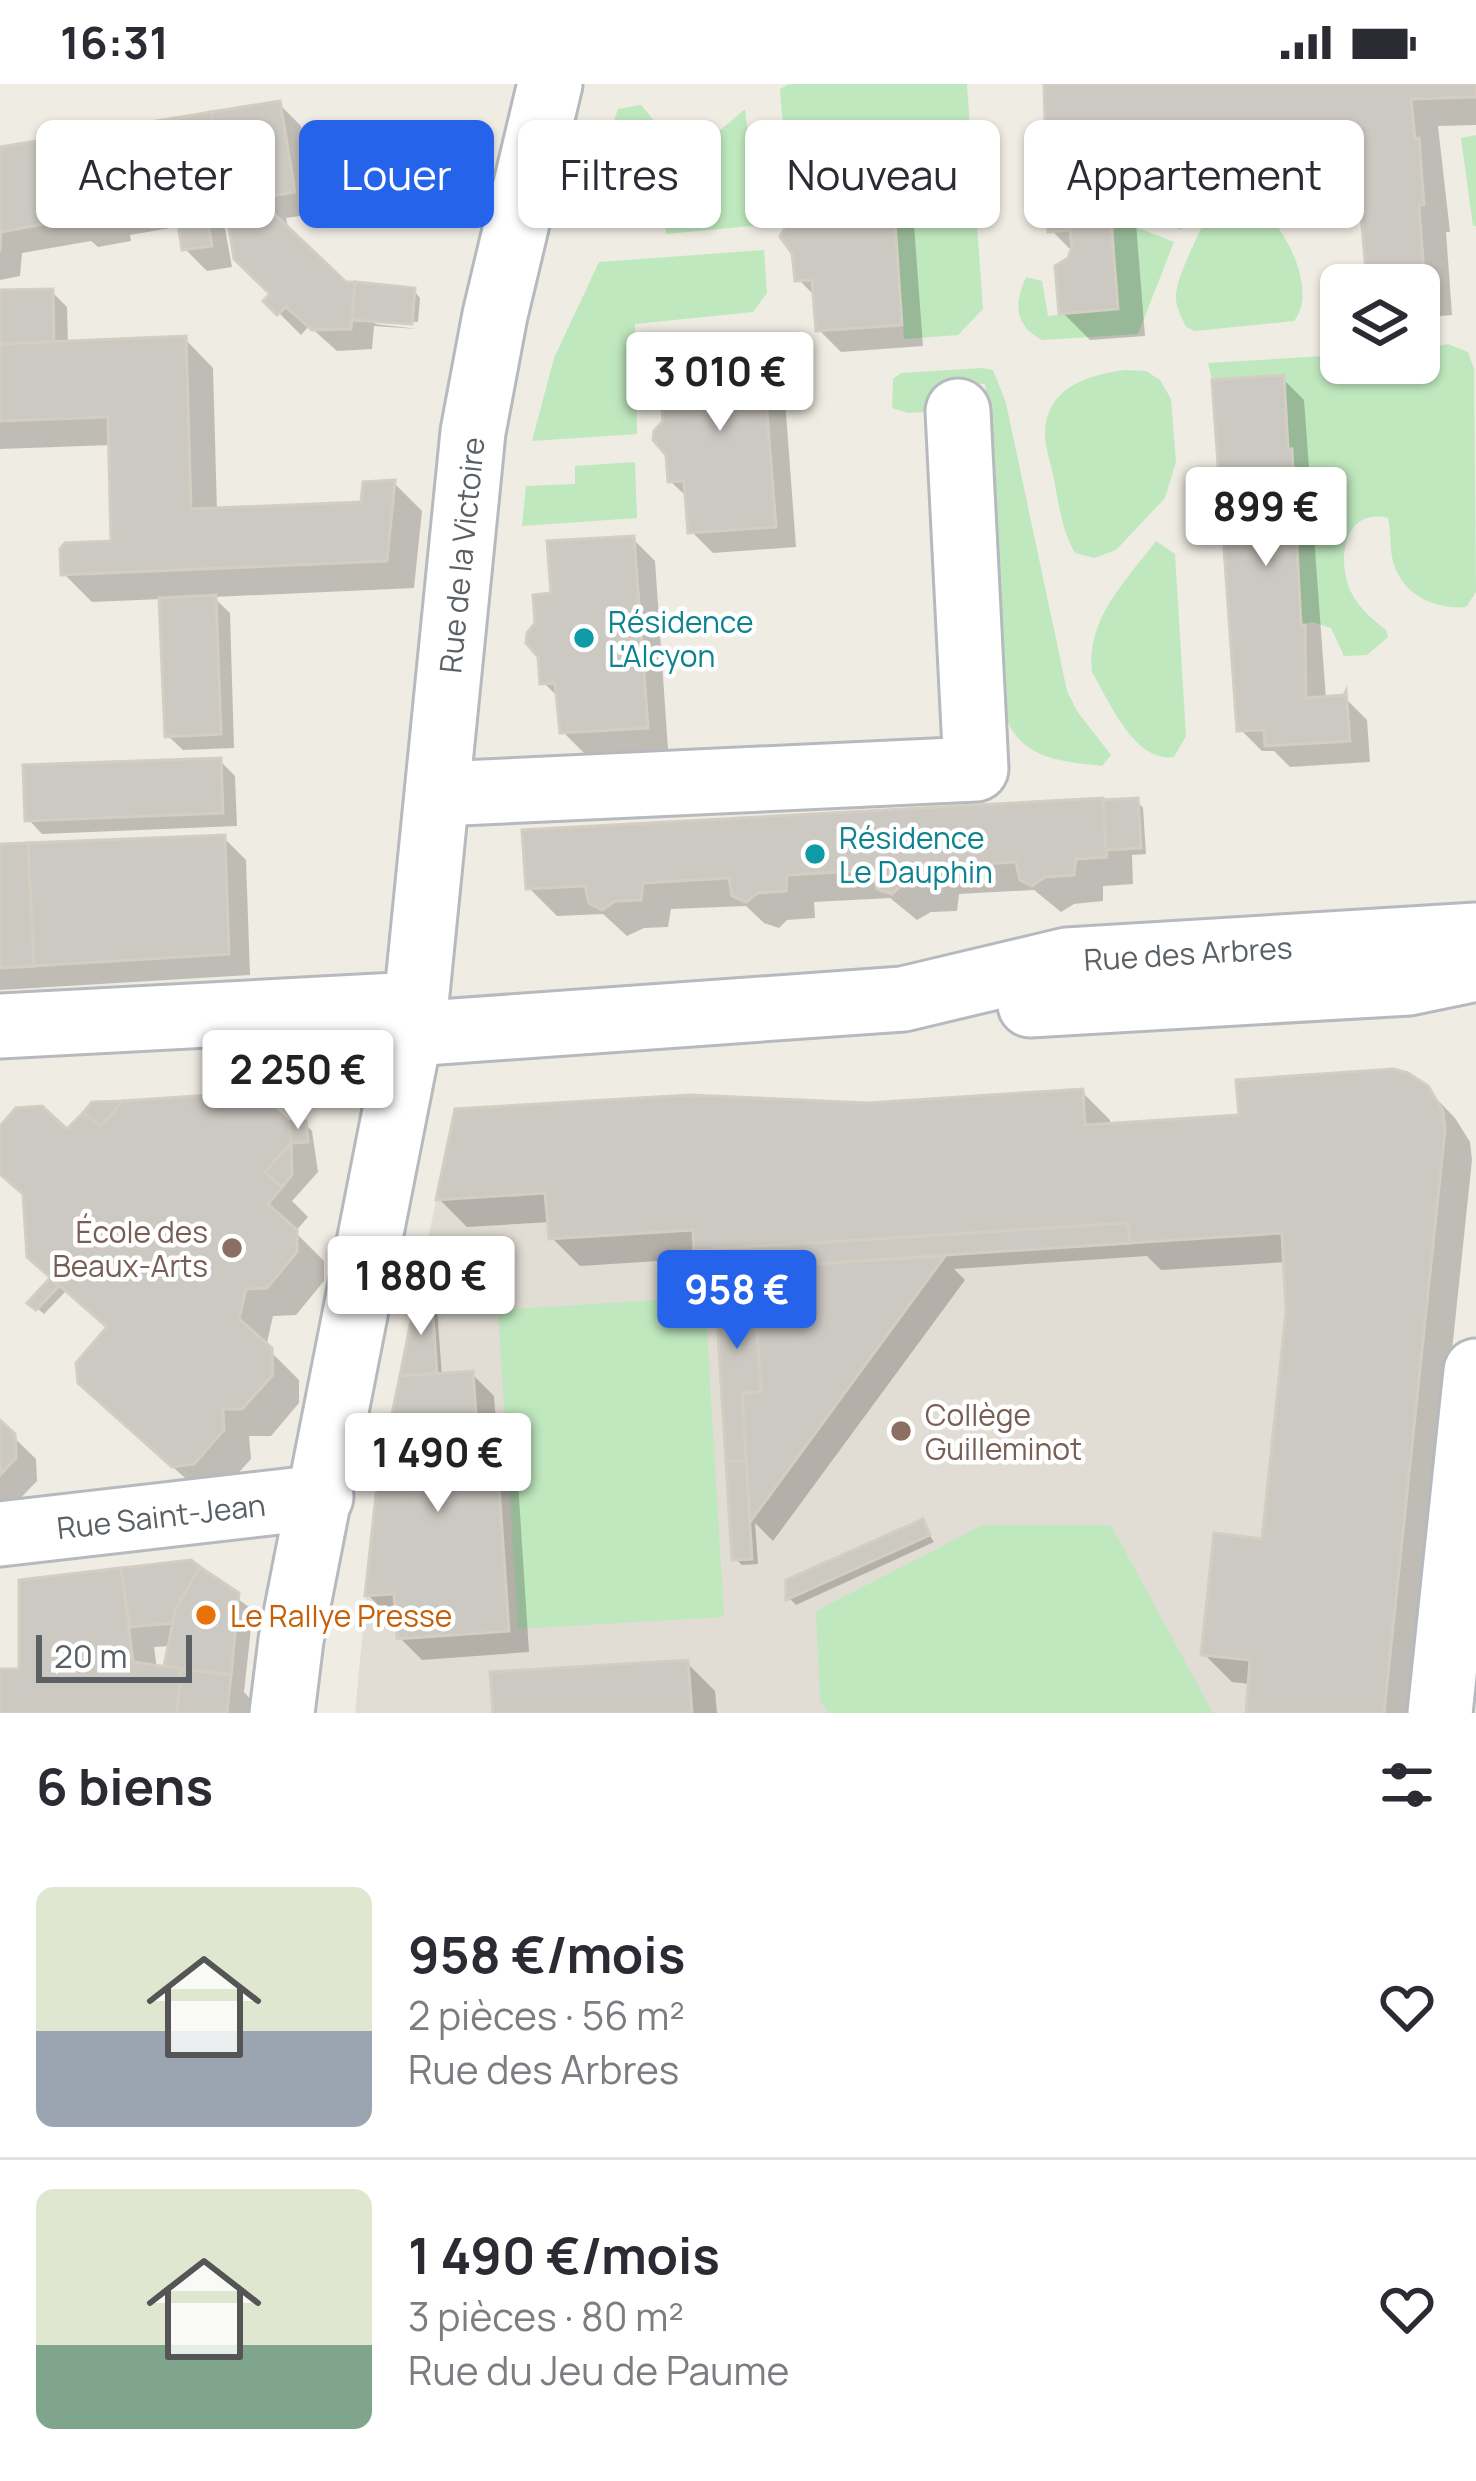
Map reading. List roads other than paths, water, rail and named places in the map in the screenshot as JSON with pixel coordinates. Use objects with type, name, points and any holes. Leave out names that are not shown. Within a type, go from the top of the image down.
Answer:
[{"type":"street","name":"Rue de la Victoire","points":[[282,1713],[291,1640],[414,1019],[473,432],[495,315],[550,84]]},
{"type":"street","points":[[439,794],[976,769],[958,410]]},
{"type":"street","name":"Rue des Arbres","points":[[903,999],[1052,962],[1476,935]]},
{"type":"street","name":"Rue des Arbres","points":[[0,1026],[414,1019],[903,999],[1011,1006],[1409,983],[1476,969]]},
{"type":"street","points":[[1440,1713],[1470,1481],[1476,1371]]},
{"type":"street","name":"Rue Saint-Jean","points":[[0,1534],[321,1497]]},
{"type":"place","name":"Résidence L'Alcyon","points":[[584,638]]},
{"type":"place","name":"Résidence Le Dauphin","points":[[815,854]]},
{"type":"place","name":"École des Beaux-Arts","points":[[232,1248]]},
{"type":"place","name":"Collège Guilleminot","points":[[901,1431]]},
{"type":"place","name":"Le Rallye Presse","points":[[206,1615]]}]
